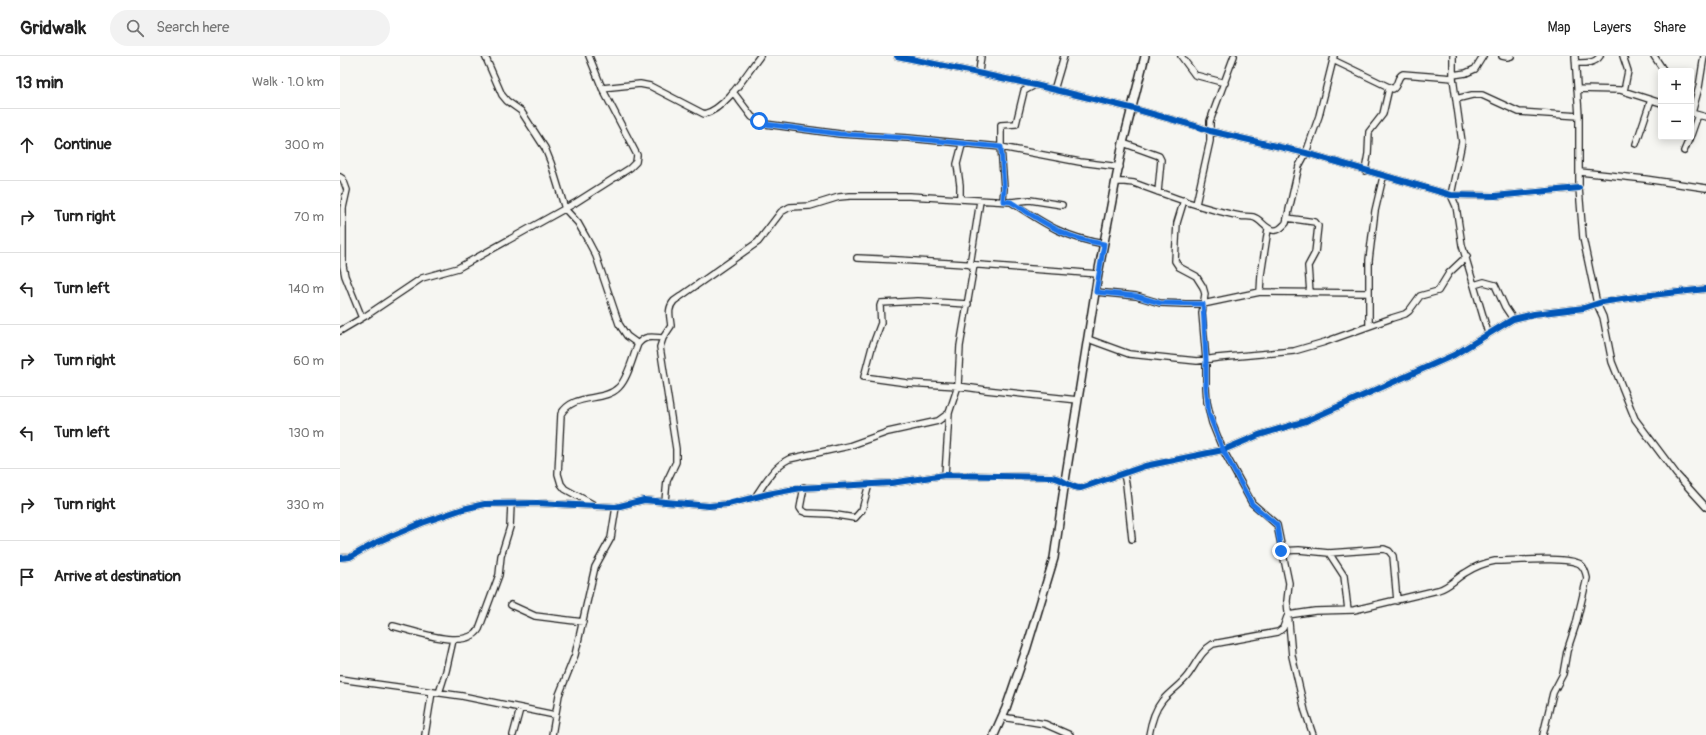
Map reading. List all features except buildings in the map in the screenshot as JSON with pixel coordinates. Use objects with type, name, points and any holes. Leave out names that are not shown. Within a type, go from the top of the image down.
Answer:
[{"type":"street","points":[[485,56],[502,95],[507,102],[520,111],[545,148],[565,209],[578,223],[596,256],[619,324],[627,336],[638,344]]},
{"type":"street","points":[[340,331],[422,278],[458,268],[565,209],[630,168],[636,162],[636,155],[602,88],[589,56]]},
{"type":"street","points":[[602,88],[640,84],[650,86],[704,114],[709,113],[727,99],[760,56]]},
{"type":"street","points":[[897,56],[979,72],[1131,108],[1199,126],[1210,131],[1306,153],[1451,195],[1495,196],[1579,188]]},
{"type":"street","points":[[979,72],[981,56]]},
{"type":"street","points":[[1054,90],[1064,56]]},
{"type":"street","points":[[994,735],[1027,647],[1051,570],[1098,274],[1120,167],[1123,143],[1145,56]]},
{"type":"street","points":[[1181,56],[1195,75],[1225,83]]},
{"type":"street","points":[[1196,204],[1210,140],[1210,121],[1234,56]]},
{"type":"street","points":[[1453,56],[1453,77],[1462,142],[1451,195],[1456,206],[1460,234],[1488,333]]},
{"type":"street","points":[[1116,182],[1134,183],[1158,192],[1241,217],[1253,217],[1263,222],[1268,229],[1274,231],[1286,223],[1299,166],[1306,153],[1319,116],[1333,58],[1389,88],[1395,88],[1398,78],[1403,74],[1453,77],[1475,69],[1483,56]]},
{"type":"street","points":[[1502,56],[1511,56]]},
{"type":"street","points":[[1575,56],[1579,116],[1579,188],[1583,238],[1597,304],[1603,317],[1608,348],[1622,389],[1635,419],[1678,475],[1706,507]]},
{"type":"street","points":[[1576,63],[1593,62],[1600,56]]},
{"type":"street","points":[[1623,56],[1628,71],[1624,91]]},
{"type":"street","points":[[1654,56],[1662,68]]},
{"type":"street","points":[[1704,56],[1700,87],[1694,114],[1706,117]]},
{"type":"street","points":[[1003,201],[1001,124],[1016,124],[1024,91],[1035,85]]},
{"type":"street","points":[[1365,171],[1368,154],[1369,132],[1383,114],[1389,88]]},
{"type":"street","points":[[1577,88],[1601,88],[1624,91],[1651,100],[1658,101]]},
{"type":"street","points":[[733,92],[752,117],[765,124],[840,134],[908,138],[962,145],[1001,147],[1080,162],[1120,167]]},
{"type":"street","points":[[1456,99],[1472,94],[1482,95],[1519,112],[1579,116]]},
{"type":"street","points":[[1636,144],[1651,100]]},
{"type":"street","points":[[1684,151],[1689,140]]},
{"type":"street","points":[[1123,143],[1159,156],[1161,160],[1158,192]]},
{"type":"street","points":[[960,199],[957,164],[962,145]]},
{"type":"street","points":[[1002,157],[1009,148]]},
{"type":"street","points":[[1580,172],[1645,178],[1706,188]]},
{"type":"street","points":[[1368,326],[1369,260],[1375,211],[1383,176]]},
{"type":"street","points":[[340,178],[343,179],[347,190],[342,208],[343,266],[345,276],[362,318]]},
{"type":"street","points":[[665,501],[667,481],[676,462],[676,449],[660,347],[662,338],[671,326],[669,309],[674,301],[758,242],[785,209],[790,207],[810,206],[850,196],[909,196],[1011,202],[1030,200],[1062,205]]},
{"type":"street","points":[[1184,200],[1177,224],[1175,261],[1180,267],[1196,276],[1201,282],[1205,294],[1203,304],[1206,386],[1209,414],[1223,450],[1252,504],[1277,525],[1281,551],[1289,583],[1288,615],[1292,656],[1305,711],[1313,735]]},
{"type":"street","points":[[945,475],[949,413],[958,386],[960,346],[968,304],[980,201]]},
{"type":"street","points":[[1011,202],[1060,232],[1086,241],[1104,244]]},
{"type":"street","points":[[1287,218],[1315,222],[1318,226],[1315,253],[1308,266],[1310,293]]},
{"type":"street","points":[[1260,292],[1260,275],[1268,229]]},
{"type":"street","points":[[1088,339],[1139,355],[1198,361],[1294,351],[1325,342],[1409,312],[1420,296],[1438,291],[1447,276],[1467,256]]},
{"type":"street","points":[[857,258],[947,262],[1098,274]]},
{"type":"street","points":[[1474,284],[1484,282],[1495,285],[1505,307],[1513,319]]},
{"type":"street","points":[[340,558],[350,556],[377,542],[463,509],[485,504],[616,507],[644,500],[714,506],[804,487],[897,482],[945,475],[1051,477],[1065,481],[1073,488],[1080,488],[1157,462],[1223,450],[1265,433],[1299,424],[1352,402],[1454,355],[1513,319],[1534,314],[1584,308],[1597,304],[1642,296],[1706,289]]},
{"type":"street","points":[[1096,292],[1136,296],[1160,303],[1203,304],[1260,292],[1369,293]]},
{"type":"street","points":[[968,304],[918,301],[881,303],[881,323],[864,375],[867,379],[958,386],[1078,400]]},
{"type":"street","points":[[596,506],[565,488],[561,484],[558,474],[561,414],[565,407],[573,402],[613,392],[619,388],[623,382],[638,344],[647,337],[662,338]]},
{"type":"street","points":[[755,497],[776,467],[789,459],[849,446],[888,432],[932,423],[942,419],[949,413]]},
{"type":"street","points":[[1124,474],[1132,539]]},
{"type":"street","points":[[804,487],[800,508],[802,511],[807,513],[830,514],[855,518],[862,510],[869,484]]},
{"type":"street","points":[[762,486],[768,494]]},
{"type":"street","points":[[393,626],[453,640],[475,636],[499,575],[500,556],[510,527],[510,504]]},
{"type":"street","points":[[552,735],[562,687],[575,655],[595,567],[611,538],[616,507]]},
{"type":"street","points":[[1281,551],[1299,550],[1329,553],[1384,549],[1389,551],[1393,556],[1397,601]]},
{"type":"street","points":[[1329,553],[1344,576],[1348,610]]},
{"type":"street","points":[[1288,615],[1315,611],[1370,608],[1397,601],[1446,588],[1464,573],[1484,563],[1495,561],[1564,560],[1580,565],[1585,571],[1587,578],[1576,624],[1567,651],[1563,674],[1553,693],[1543,735]]},
{"type":"street","points":[[511,605],[535,616],[583,622]]},
{"type":"street","points":[[1149,735],[1151,722],[1162,701],[1188,676],[1208,647],[1213,644],[1278,632],[1283,628],[1288,615]]},
{"type":"street","points":[[439,693],[453,640]]},
{"type":"street","points":[[340,679],[439,693],[555,715]]},
{"type":"street","points":[[425,735],[432,692]]},
{"type":"street","points":[[514,735],[520,709]]},
{"type":"street","points":[[1002,717],[1045,724],[1070,735]]},
{"type":"cycle path","points":[[897,56],[1035,85],[1131,108],[1210,131],[1306,153],[1451,195],[1495,196],[1579,188]]},
{"type":"cycle path","points":[[340,558],[350,557],[377,542],[422,523],[463,509],[485,504],[537,503],[616,507],[644,500],[709,506],[728,504],[768,494],[801,488],[891,483],[945,475],[1051,477],[1059,479],[1077,488],[1081,488],[1145,466],[1223,450],[1259,435],[1306,421],[1454,355],[1513,319],[1534,314],[1584,308],[1602,302],[1706,289]]},
{"type":"route","points":[[759,121],[765,124],[840,134],[908,138],[962,145],[1001,147],[1004,188],[1003,201],[1011,202],[1048,226],[1071,237],[1104,244],[1096,292],[1136,296],[1160,303],[1203,304],[1202,314],[1209,414],[1223,450],[1252,504],[1277,525],[1281,551]]}]
